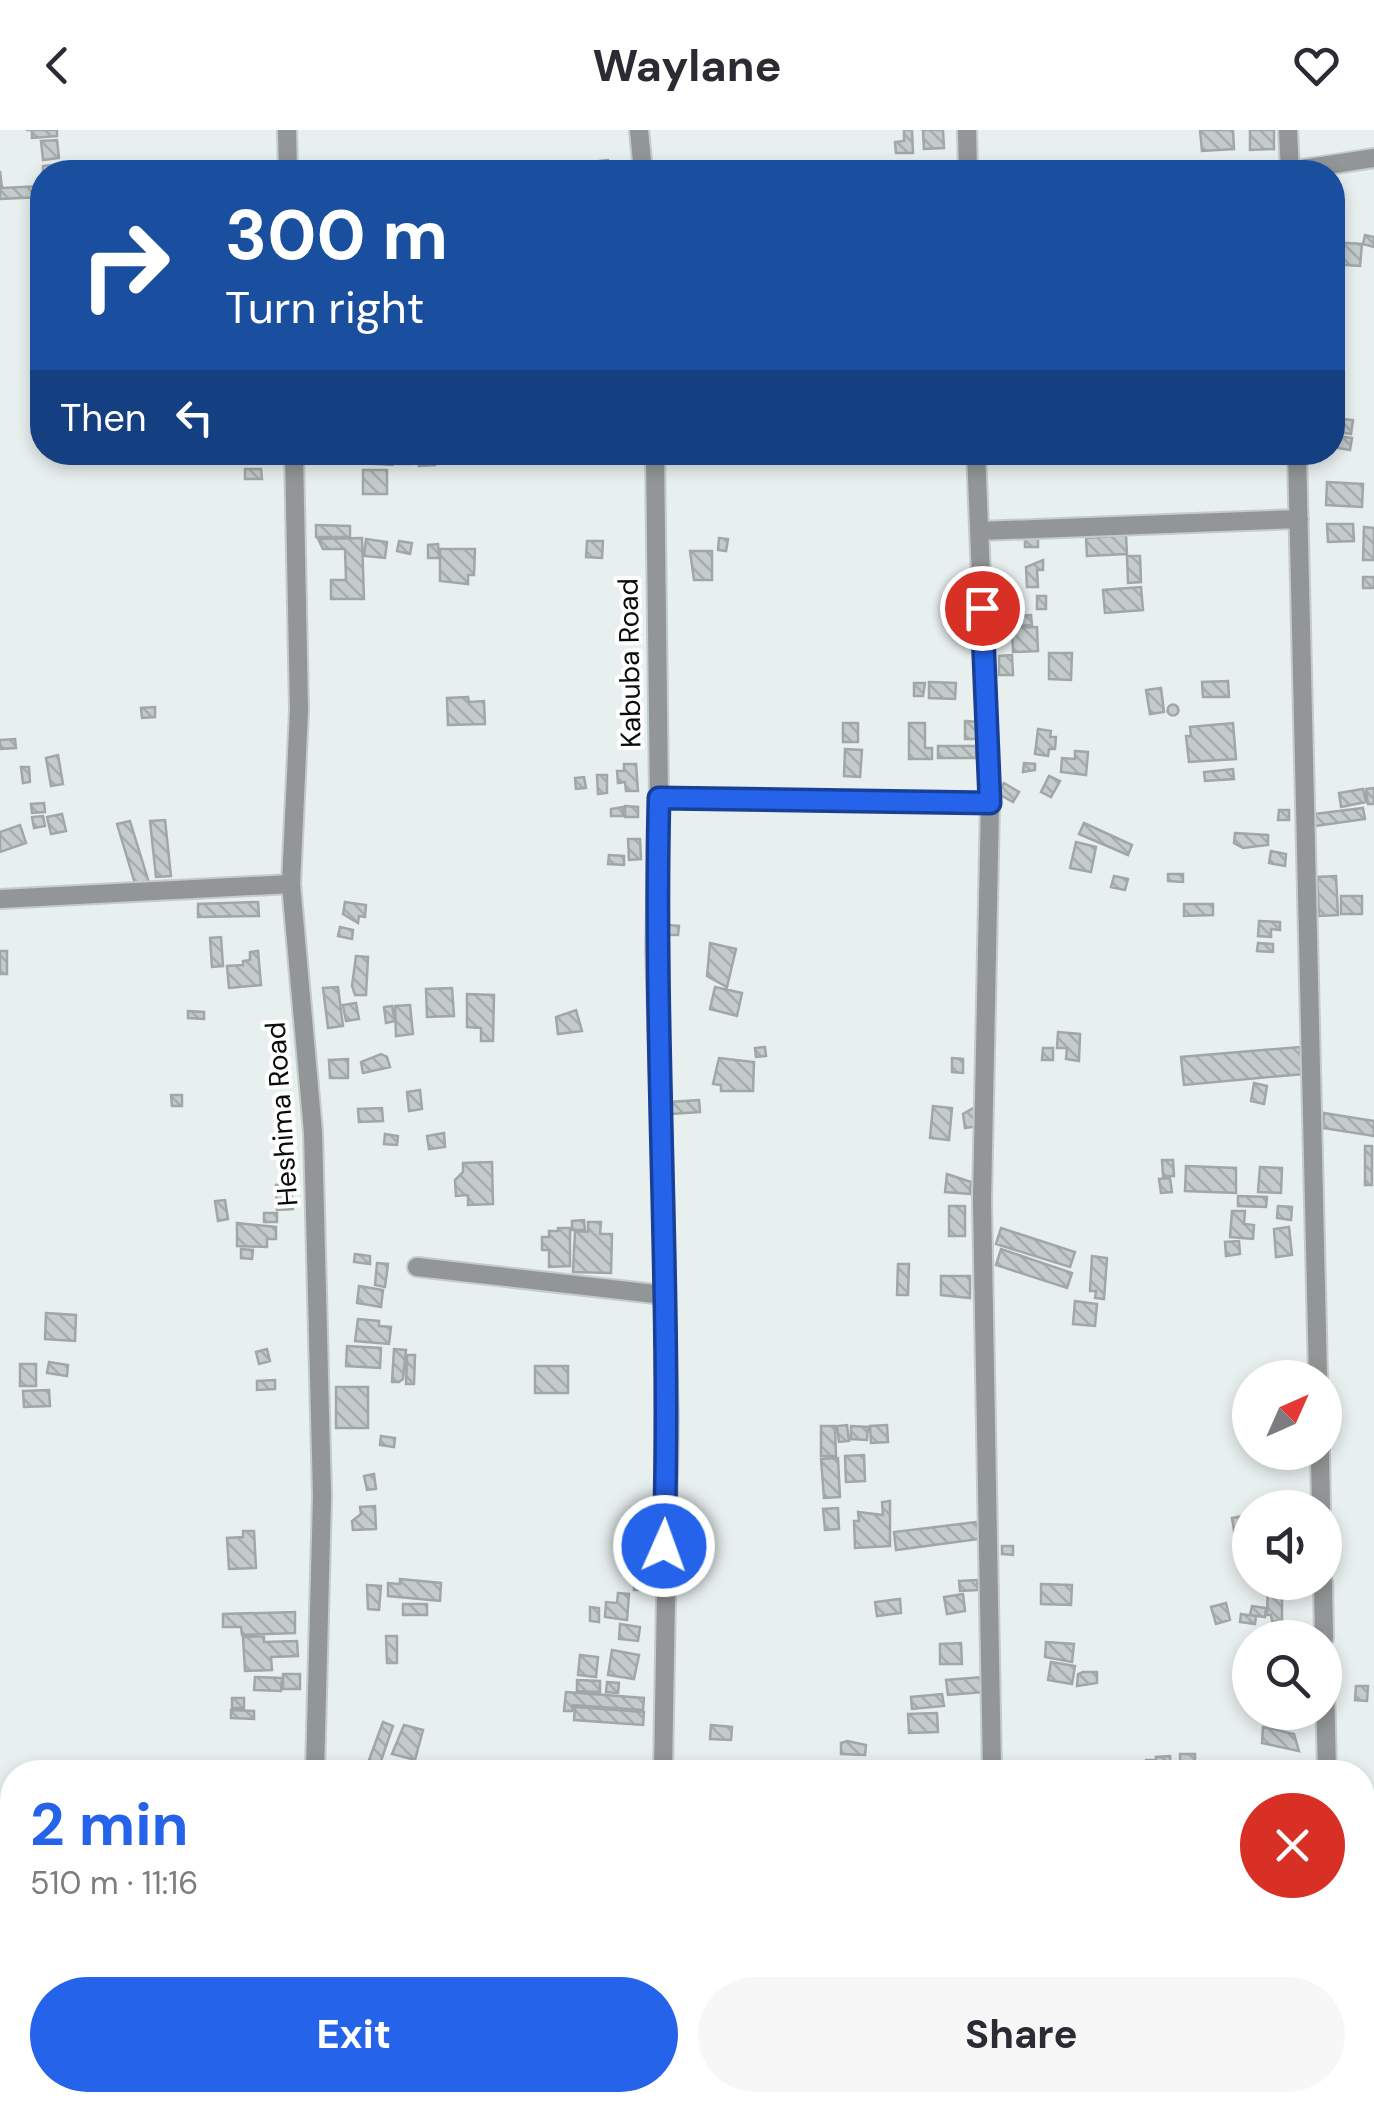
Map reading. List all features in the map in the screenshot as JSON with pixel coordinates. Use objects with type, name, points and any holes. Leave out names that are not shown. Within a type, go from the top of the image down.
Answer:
[{"type":"street","points":[[287,130],[288,160]]},
{"type":"street","points":[[639,130],[642,160]]},
{"type":"street","points":[[967,130],[968,160]]},
{"type":"street","points":[[1288,130],[1289,160]]},
{"type":"street","points":[[1345,163],[1374,158]]},
{"type":"street","name":"Heshima Road","points":[[294,465],[299,710],[291,884],[313,1132],[322,1496],[316,1760]]},
{"type":"street","name":"Kabuba Road","points":[[655,465],[659,798],[655,948],[668,1418],[663,1760]]},
{"type":"street","points":[[977,465],[990,803],[982,1200],[992,1760]]},
{"type":"street","points":[[1297,465],[1318,1360]]},
{"type":"street","points":[[980,530],[1299,519]]},
{"type":"street","points":[[659,798],[990,803]]},
{"type":"street","points":[[0,899],[291,884]]},
{"type":"street","points":[[416,1268],[664,1294]]},
{"type":"street","points":[[1326,1730],[1327,1760]]},
{"type":"building","points":[[32,130],[57,130],[57,136],[32,138]]},
{"type":"building","points":[[904,130],[912,130],[913,153],[896,153],[895,142],[904,141]]},
{"type":"building","points":[[923,130],[943,130],[944,148],[924,149]]},
{"type":"building","points":[[1200,130],[1233,130],[1234,149],[1202,151]]},
{"type":"building","points":[[1250,130],[1274,130],[1274,149],[1250,150]]},
{"type":"building","points":[[57,140],[59,158],[43,160],[41,141]]},
{"type":"building","points":[[0,171],[2,188],[30,187],[30,198],[0,199]]},
{"type":"building","points":[[1365,235],[1374,237],[1374,247],[1363,244]]},
{"type":"building","points":[[1345,243],[1362,244],[1360,266],[1345,265]]},
{"type":"building","points":[[1345,419],[1353,420],[1351,434],[1345,433]]},
{"type":"building","points":[[1345,437],[1352,438],[1350,450],[1345,449]]},
{"type":"building","points":[[245,469],[261,469],[262,479],[245,479]]},
{"type":"building","points":[[363,470],[387,470],[387,494],[363,494]]},
{"type":"building","points":[[1327,482],[1363,484],[1362,507],[1326,505]]},
{"type":"building","points":[[1327,524],[1353,524],[1354,541],[1328,542]]},
{"type":"building","points":[[316,525],[350,526],[350,537],[316,537]]},
{"type":"building","points":[[1364,527],[1374,528],[1374,560],[1363,560]]},
{"type":"building","points":[[1126,535],[1127,554],[1087,556],[1086,538]]},
{"type":"building","points":[[362,538],[364,599],[331,599],[331,580],[346,580],[345,549],[323,549],[318,539]]},
{"type":"building","points":[[719,538],[728,539],[726,551],[718,550]]},
{"type":"building","points":[[1038,538],[1038,547],[1025,547],[1025,539]]},
{"type":"building","points":[[366,539],[387,542],[385,558],[364,556]]},
{"type":"building","points":[[399,541],[412,543],[410,554],[397,551]]},
{"type":"building","points":[[587,541],[603,541],[602,558],[586,557]]},
{"type":"building","points":[[438,544],[439,558],[428,558],[428,545]]},
{"type":"building","points":[[440,549],[475,549],[474,575],[468,575],[468,584],[440,581]]},
{"type":"building","points":[[690,551],[712,551],[712,580],[694,580]]},
{"type":"building","points":[[1127,556],[1140,556],[1141,582],[1128,583]]},
{"type":"building","points":[[1043,560],[1043,570],[1037,570],[1038,587],[1027,587],[1026,567]]},
{"type":"building","points":[[1363,577],[1374,577],[1374,588],[1363,588]]},
{"type":"building","points":[[1141,587],[1143,610],[1105,613],[1103,590]]},
{"type":"building","points":[[1037,596],[1046,596],[1046,609],[1037,609]]},
{"type":"building","points":[[1031,615],[1032,625],[1017,626],[1016,616]]},
{"type":"building","points":[[1037,627],[1038,651],[1013,652],[1012,628]]},
{"type":"building","points":[[1049,653],[1072,653],[1071,680],[1049,679]]},
{"type":"building","points":[[1012,655],[1013,675],[999,675],[999,656]]},
{"type":"building","points":[[1228,681],[1229,697],[1203,697],[1202,682]]},
{"type":"building","points":[[929,682],[956,683],[955,699],[929,698]]},
{"type":"building","points":[[914,683],[925,683],[923,696],[914,696]]},
{"type":"building","points":[[1161,688],[1164,712],[1150,714],[1146,690]]},
{"type":"building","points":[[468,697],[469,702],[484,701],[485,724],[448,725],[447,698]]},
{"type":"building","points":[[1173,705],[1178,710],[1173,715],[1168,710]]},
{"type":"building","points":[[155,707],[155,717],[142,718],[141,708]]},
{"type":"building","points":[[965,721],[979,722],[978,739],[965,739]]},
{"type":"building","points":[[843,723],[858,723],[858,742],[843,742]]},
{"type":"building","points":[[909,723],[925,723],[925,748],[932,748],[932,759],[909,759]]},
{"type":"building","points":[[1233,723],[1236,759],[1189,762],[1186,736],[1191,736],[1190,727]]},
{"type":"building","points":[[1038,729],[1051,731],[1050,737],[1056,737],[1055,749],[1049,749],[1048,756],[1035,754]]},
{"type":"building","points":[[15,739],[16,748],[0,749],[0,740]]},
{"type":"building","points":[[938,746],[976,746],[976,758],[938,758]]},
{"type":"building","points":[[845,749],[862,750],[860,777],[844,776]]},
{"type":"building","points":[[1075,751],[1088,752],[1086,775],[1061,772],[1062,758],[1075,759]]},
{"type":"building","points":[[58,755],[63,784],[51,786],[46,758]]},
{"type":"building","points":[[1024,763],[1035,764],[1035,770],[1023,772]]},
{"type":"building","points":[[624,764],[636,764],[638,791],[626,791],[625,782],[618,783],[617,771],[624,771]]},
{"type":"building","points":[[21,767],[29,767],[30,782],[23,783]]},
{"type":"building","points":[[1233,769],[1234,779],[1205,781],[1204,772]]},
{"type":"building","points":[[597,775],[607,775],[607,793],[598,794]]},
{"type":"building","points":[[1049,776],[1060,781],[1051,797],[1041,792]]},
{"type":"building","points":[[584,777],[586,788],[576,789],[575,778]]},
{"type":"building","points":[[1004,783],[1019,792],[1013,802],[997,793]]},
{"type":"building","points":[[1374,788],[1374,804],[1368,804],[1366,789]]},
{"type":"building","points":[[1363,789],[1366,802],[1341,807],[1339,793]]},
{"type":"building","points":[[44,803],[45,812],[32,813],[31,804]]},
{"type":"building","points":[[625,806],[638,807],[638,817],[625,817]]},
{"type":"building","points":[[623,807],[623,816],[611,816],[611,809]]},
{"type":"building","points":[[1363,808],[1365,819],[1315,826],[1314,814]]},
{"type":"building","points":[[1279,810],[1289,810],[1289,820],[1278,820]]},
{"type":"building","points":[[62,814],[66,831],[51,834],[47,817]]},
{"type":"building","points":[[43,816],[45,826],[34,828],[32,817]]},
{"type":"building","points":[[165,820],[171,876],[156,877],[150,821]]},
{"type":"building","points":[[130,821],[149,883],[136,887],[117,824]]},
{"type":"building","points":[[1084,823],[1132,845],[1128,855],[1079,834]]},
{"type":"building","points":[[20,825],[26,843],[0,852],[0,832]]},
{"type":"building","points":[[1235,833],[1268,835],[1268,845],[1243,848],[1234,843]]},
{"type":"building","points":[[628,839],[640,839],[641,859],[629,860]]},
{"type":"building","points":[[1076,842],[1096,847],[1091,872],[1070,868]]},
{"type":"building","points":[[1271,851],[1286,854],[1285,866],[1269,863]]},
{"type":"building","points":[[609,855],[624,856],[624,865],[608,864]]},
{"type":"building","points":[[1168,874],[1183,874],[1183,882],[1168,881]]},
{"type":"building","points":[[1114,876],[1128,879],[1125,890],[1111,887]]},
{"type":"building","points":[[1336,876],[1338,915],[1319,916],[1317,877]]},
{"type":"building","points":[[1341,896],[1362,896],[1362,914],[1341,914]]},
{"type":"building","points":[[258,902],[259,916],[198,917],[198,904]]},
{"type":"building","points":[[345,902],[366,905],[365,917],[359,916],[358,923],[343,914]]},
{"type":"building","points":[[1184,904],[1213,904],[1213,915],[1184,916]]},
{"type":"building","points":[[1259,921],[1280,922],[1280,930],[1271,929],[1271,937],[1258,936]]},
{"type":"building","points":[[667,925],[679,926],[678,935],[667,935]]},
{"type":"building","points":[[340,927],[353,930],[352,939],[338,936]]},
{"type":"building","points":[[221,937],[223,966],[212,967],[210,938]]},
{"type":"building","points":[[710,943],[736,949],[727,987],[707,976]]},
{"type":"building","points":[[1258,943],[1273,944],[1273,952],[1257,951]]},
{"type":"building","points":[[0,951],[7,951],[7,974],[0,974]]},
{"type":"building","points":[[258,951],[261,985],[229,988],[227,966],[243,965],[243,961],[250,960],[250,952]]},
{"type":"building","points":[[356,956],[368,957],[366,995],[355,995],[352,986]]},
{"type":"building","points":[[338,987],[343,1026],[328,1028],[323,988]]},
{"type":"building","points":[[715,987],[742,993],[737,1016],[710,1009]]},
{"type":"building","points":[[452,988],[454,1016],[427,1017],[426,989]]},
{"type":"building","points":[[467,994],[494,995],[493,1041],[481,1041],[481,1028],[467,1027]]},
{"type":"building","points":[[356,1003],[359,1019],[346,1021],[343,1005]]},
{"type":"building","points":[[410,1005],[413,1034],[396,1036],[395,1006]]},
{"type":"building","points":[[392,1006],[395,1021],[386,1023],[384,1007]]},
{"type":"building","points":[[576,1010],[582,1031],[558,1034],[556,1017]]},
{"type":"building","points":[[188,1011],[204,1012],[204,1019],[188,1018]]},
{"type":"building","points":[[1058,1032],[1080,1034],[1079,1061],[1066,1059],[1067,1048],[1057,1048]]},
{"type":"building","points":[[765,1047],[766,1056],[756,1057],[755,1048]]},
{"type":"building","points":[[1300,1047],[1303,1074],[1184,1085],[1181,1057]]},
{"type":"building","points":[[1043,1048],[1053,1048],[1053,1060],[1042,1060]]},
{"type":"building","points":[[381,1054],[387,1057],[390,1067],[363,1073],[361,1062]]},
{"type":"building","points":[[719,1058],[754,1062],[753,1091],[721,1091],[721,1085],[713,1084]]},
{"type":"building","points":[[952,1058],[963,1059],[963,1073],[952,1072]]},
{"type":"building","points":[[348,1059],[348,1078],[330,1078],[329,1060]]},
{"type":"building","points":[[1254,1083],[1267,1086],[1264,1104],[1251,1101]]},
{"type":"building","points":[[420,1090],[422,1109],[409,1111],[407,1092]]},
{"type":"building","points":[[171,1095],[182,1095],[182,1106],[172,1106]]},
{"type":"building","points":[[699,1100],[700,1112],[671,1114],[670,1102]]},
{"type":"building","points":[[933,1106],[952,1108],[949,1140],[930,1138]]},
{"type":"building","points":[[977,1106],[979,1126],[965,1128],[963,1114]]},
{"type":"building","points":[[382,1108],[383,1121],[359,1122],[358,1109]]},
{"type":"building","points":[[1324,1113],[1374,1121],[1374,1136],[1323,1128]]},
{"type":"building","points":[[444,1133],[445,1147],[429,1149],[427,1136]]},
{"type":"building","points":[[385,1134],[398,1136],[397,1145],[384,1144]]},
{"type":"building","points":[[1365,1146],[1372,1146],[1372,1185],[1365,1185]]},
{"type":"building","points":[[1162,1160],[1173,1160],[1174,1176],[1163,1176]]},
{"type":"building","points":[[492,1162],[493,1204],[468,1205],[468,1195],[456,1196],[455,1180],[463,1172],[463,1163]]},
{"type":"building","points":[[1186,1166],[1236,1168],[1236,1193],[1185,1191]]},
{"type":"building","points":[[1260,1167],[1282,1168],[1281,1193],[1258,1192]]},
{"type":"building","points":[[947,1174],[971,1182],[970,1194],[945,1192]]},
{"type":"building","points":[[1170,1178],[1172,1192],[1161,1193],[1159,1179]]},
{"type":"building","points":[[291,1184],[293,1209],[277,1210],[276,1185]]},
{"type":"building","points":[[1238,1196],[1267,1197],[1266,1207],[1238,1206]]},
{"type":"building","points":[[225,1200],[228,1219],[218,1221],[215,1201]]},
{"type":"building","points":[[949,1206],[965,1206],[965,1236],[949,1236]]},
{"type":"building","points":[[1278,1206],[1292,1207],[1291,1220],[1277,1218]]},
{"type":"building","points":[[1232,1211],[1245,1211],[1244,1224],[1254,1225],[1253,1239],[1230,1237]]},
{"type":"building","points":[[264,1213],[277,1213],[277,1222],[264,1222]]},
{"type":"building","points":[[584,1220],[585,1230],[572,1230],[572,1221]]},
{"type":"building","points":[[588,1222],[601,1222],[600,1234],[612,1234],[611,1273],[573,1272],[575,1231],[588,1232]]},
{"type":"building","points":[[237,1223],[276,1227],[276,1239],[267,1239],[267,1247],[237,1246]]},
{"type":"building","points":[[1289,1227],[1292,1255],[1276,1257],[1274,1229]]},
{"type":"building","points":[[570,1228],[570,1266],[549,1267],[549,1250],[542,1250],[542,1237],[549,1237],[549,1231]]},
{"type":"building","points":[[1001,1228],[1075,1252],[1070,1267],[996,1244]]},
{"type":"building","points":[[1239,1241],[1240,1254],[1226,1256],[1225,1242]]},
{"type":"building","points":[[241,1249],[253,1250],[252,1259],[241,1258]]},
{"type":"building","points":[[1001,1249],[1072,1273],[1067,1288],[996,1265]]},
{"type":"building","points":[[355,1254],[370,1256],[370,1264],[354,1262]]},
{"type":"building","points":[[1092,1256],[1107,1258],[1104,1299],[1095,1298],[1096,1291],[1090,1291]]},
{"type":"building","points":[[377,1263],[388,1264],[385,1287],[375,1285]]},
{"type":"building","points":[[898,1264],[909,1264],[908,1295],[897,1295]]},
{"type":"building","points":[[941,1276],[970,1276],[970,1298],[941,1295]]},
{"type":"building","points":[[359,1286],[383,1290],[381,1307],[357,1303]]},
{"type":"building","points":[[1075,1301],[1097,1304],[1095,1326],[1073,1324]]},
{"type":"building","points":[[46,1313],[76,1315],[75,1341],[45,1339]]},
{"type":"building","points":[[358,1319],[379,1321],[379,1326],[391,1327],[389,1344],[355,1341]]},
{"type":"building","points":[[347,1346],[381,1348],[380,1368],[346,1366]]},
{"type":"building","points":[[267,1349],[270,1361],[259,1364],[256,1352]]},
{"type":"building","points":[[394,1349],[406,1350],[403,1379],[399,1382],[392,1382]]},
{"type":"building","points":[[407,1355],[415,1355],[414,1384],[406,1384]]},
{"type":"building","points":[[49,1362],[68,1365],[67,1376],[47,1373]]},
{"type":"building","points":[[20,1364],[36,1364],[36,1386],[20,1386]]},
{"type":"building","points":[[535,1366],[568,1366],[568,1393],[535,1393]]},
{"type":"building","points":[[275,1380],[275,1389],[257,1390],[257,1381]]},
{"type":"building","points":[[336,1387],[368,1387],[368,1428],[336,1428]]},
{"type":"building","points":[[49,1390],[50,1406],[24,1407],[23,1391]]},
{"type":"building","points":[[847,1425],[849,1441],[839,1442],[837,1426]]},
{"type":"building","points":[[887,1425],[888,1442],[871,1443],[870,1426]]},
{"type":"building","points":[[821,1426],[835,1426],[836,1456],[821,1456]]},
{"type":"building","points":[[851,1426],[868,1427],[867,1440],[851,1439]]},
{"type":"building","points":[[381,1436],[395,1438],[394,1447],[380,1445]]},
{"type":"building","points":[[864,1455],[865,1481],[846,1482],[845,1456]]},
{"type":"building","points":[[838,1458],[840,1497],[824,1498],[821,1459]]},
{"type":"building","points":[[374,1474],[376,1489],[367,1490],[364,1476]]},
{"type":"building","points":[[890,1501],[890,1546],[855,1548],[854,1521],[859,1521],[858,1512],[883,1515],[882,1502]]},
{"type":"building","points":[[375,1506],[376,1529],[353,1530],[352,1521],[361,1514],[360,1507]]},
{"type":"building","points":[[838,1508],[839,1529],[825,1530],[823,1509]]},
{"type":"building","points":[[977,1522],[979,1539],[896,1550],[894,1532]]},
{"type":"building","points":[[243,1531],[254,1531],[256,1568],[229,1569],[227,1538],[243,1537]]},
{"type":"building","points":[[1002,1546],[1013,1546],[1013,1555],[1002,1554]]},
{"type":"building","points":[[657,1558],[658,1590],[634,1590],[633,1559]]},
{"type":"building","points":[[400,1579],[441,1583],[440,1601],[388,1596],[388,1583],[400,1584]]},
{"type":"building","points":[[977,1580],[978,1590],[960,1591],[959,1581]]},
{"type":"building","points":[[1041,1584],[1072,1585],[1071,1605],[1041,1604]]},
{"type":"building","points":[[367,1585],[381,1586],[379,1610],[368,1609]]},
{"type":"building","points":[[618,1593],[629,1594],[627,1620],[605,1617],[606,1602],[617,1603]]},
{"type":"building","points":[[963,1594],[965,1611],[947,1614],[944,1597]]},
{"type":"building","points":[[900,1599],[901,1613],[877,1616],[875,1602]]},
{"type":"building","points":[[1268,1600],[1282,1600],[1282,1620],[1272,1620],[1267,1615]]},
{"type":"building","points":[[1226,1603],[1230,1620],[1216,1624],[1211,1607]]},
{"type":"building","points":[[403,1604],[427,1604],[427,1615],[403,1615]]},
{"type":"building","points":[[1252,1606],[1266,1608],[1265,1617],[1250,1615]]},
{"type":"building","points":[[590,1607],[599,1608],[599,1622],[590,1621]]},
{"type":"building","points":[[295,1612],[295,1633],[242,1635],[241,1627],[223,1627],[223,1614]]},
{"type":"building","points":[[1241,1614],[1256,1616],[1256,1620],[1240,1620]]},
{"type":"building","points":[[620,1624],[640,1627],[638,1641],[619,1639]]},
{"type":"building","points":[[264,1636],[264,1642],[297,1641],[298,1656],[271,1657],[272,1670],[245,1671],[243,1637]]},
{"type":"building","points":[[386,1636],[397,1636],[397,1663],[387,1663]]},
{"type":"building","points":[[1046,1642],[1074,1644],[1072,1662],[1045,1657]]},
{"type":"building","points":[[961,1643],[962,1664],[940,1664],[940,1644]]},
{"type":"building","points":[[612,1650],[639,1655],[634,1679],[608,1675]]},
{"type":"building","points":[[580,1655],[598,1657],[596,1677],[578,1675]]},
{"type":"building","points":[[1051,1662],[1075,1666],[1072,1684],[1048,1680]]},
{"type":"building","points":[[1097,1672],[1097,1683],[1077,1686],[1078,1674]]},
{"type":"building","points":[[283,1674],[300,1674],[300,1689],[283,1689]]},
{"type":"building","points":[[255,1677],[282,1678],[281,1691],[254,1690]]},
{"type":"building","points":[[982,1677],[983,1692],[948,1695],[946,1680]]},
{"type":"building","points":[[577,1680],[600,1681],[600,1692],[577,1691]]},
{"type":"building","points":[[607,1682],[619,1683],[618,1693],[606,1692]]},
{"type":"building","points":[[1356,1686],[1368,1686],[1367,1701],[1355,1700]]},
{"type":"building","points":[[566,1692],[644,1698],[643,1710],[573,1705],[572,1711],[564,1711]]},
{"type":"building","points":[[942,1694],[944,1706],[912,1709],[911,1697]]},
{"type":"building","points":[[232,1698],[244,1698],[244,1708],[232,1708]]},
{"type":"building","points":[[575,1707],[644,1712],[643,1725],[574,1720]]},
{"type":"building","points":[[231,1710],[254,1711],[254,1719],[231,1718]]},
{"type":"building","points":[[937,1713],[938,1732],[909,1733],[908,1714]]},
{"type":"building","points":[[383,1722],[393,1726],[381,1760],[369,1760]]},
{"type":"building","points":[[404,1725],[423,1730],[415,1760],[392,1754]]},
{"type":"building","points":[[711,1725],[732,1727],[731,1740],[710,1739]]},
{"type":"building","points":[[1263,1730],[1276,1730],[1294,1734],[1299,1751],[1262,1743]]},
{"type":"building","points":[[841,1743],[866,1745],[865,1755],[841,1754]]},
{"type":"building","points":[[1180,1754],[1195,1754],[1195,1760],[1180,1760]]},
{"type":"route","points":[[664,1546],[668,1418],[666,1255],[655,948],[659,798],[990,803],[982,608]]}]
